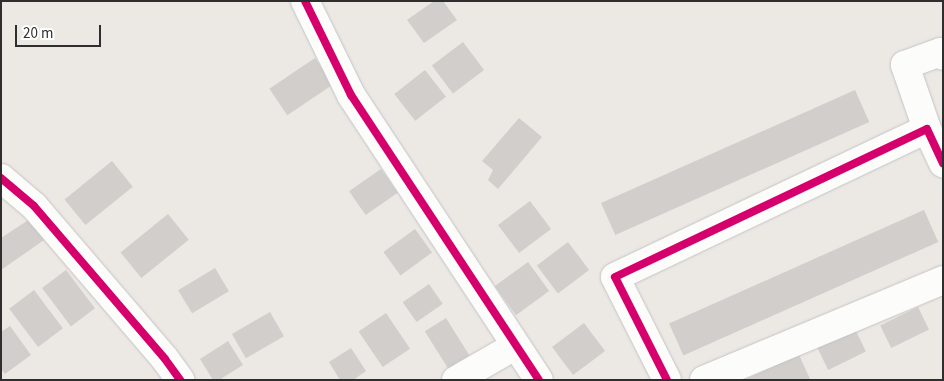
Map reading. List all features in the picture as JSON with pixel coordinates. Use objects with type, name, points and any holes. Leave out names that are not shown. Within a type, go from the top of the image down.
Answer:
[{"type":"street","points":[[305,1],[351,95],[539,380]]},
{"type":"street","points":[[943,56],[941,52],[905,65],[927,129],[943,163]]},
{"type":"street","points":[[667,380],[615,277],[927,129]]},
{"type":"street","points":[[1,178],[34,206],[165,359],[180,380]]},
{"type":"street","points":[[704,380],[940,289]]},
{"type":"street","points":[[456,380],[516,346]]},
{"type":"building","points":[[434,1],[443,1],[457,20],[424,43],[407,20]]},
{"type":"building","points":[[463,42],[484,70],[453,93],[432,65]]},
{"type":"building","points":[[315,58],[333,85],[287,115],[269,89]]},
{"type":"building","points":[[425,70],[446,97],[415,121],[394,94]]},
{"type":"building","points":[[855,90],[869,122],[615,235],[601,203]]},
{"type":"building","points":[[519,118],[542,137],[498,189],[488,180],[493,170],[482,161]]},
{"type":"building","points":[[112,161],[133,187],[85,225],[65,199]]},
{"type":"building","points":[[381,169],[398,193],[366,215],[349,191]]},
{"type":"building","points":[[530,201],[551,229],[519,253],[498,225]]},
{"type":"building","points":[[924,210],[938,242],[683,355],[669,323]]},
{"type":"building","points":[[168,214],[189,240],[141,278],[121,252]]},
{"type":"building","points":[[30,219],[44,240],[1,270],[1,238]]},
{"type":"building","points":[[415,229],[432,252],[400,275],[383,252]]},
{"type":"building","points":[[568,242],[589,270],[558,293],[537,265]]},
{"type":"building","points":[[528,262],[549,291],[516,315],[495,286]]},
{"type":"building","points":[[215,268],[229,291],[192,313],[178,290]]},
{"type":"building","points":[[66,270],[95,308],[71,326],[42,288]]},
{"type":"building","points":[[429,284],[443,304],[417,322],[403,302]]},
{"type":"building","points":[[34,290],[63,328],[38,347],[9,309]]},
{"type":"building","points":[[918,307],[929,329],[891,348],[880,325]]},
{"type":"building","points":[[270,312],[284,336],[246,358],[232,334]]},
{"type":"building","points":[[386,313],[410,349],[383,367],[359,331]]},
{"type":"building","points":[[446,318],[469,355],[448,369],[425,331]]},
{"type":"building","points":[[584,323],[605,351],[573,375],[552,347]]},
{"type":"building","points":[[10,326],[31,355],[5,374],[1,369],[1,332]]},
{"type":"building","points":[[855,329],[866,351],[828,370],[817,347]]},
{"type":"building","points":[[228,341],[243,365],[219,380],[213,380],[200,359]]},
{"type":"building","points":[[351,348],[366,371],[353,380],[340,380],[329,362]]},
{"type":"building","points":[[799,355],[810,379],[808,380],[744,380]]},
{"type":"cycle path","points":[[305,1],[351,95],[539,380]]},
{"type":"cycle path","points":[[667,380],[615,277],[927,129],[943,163]]},
{"type":"cycle path","points":[[1,178],[34,206],[165,359],[180,380]]}]
